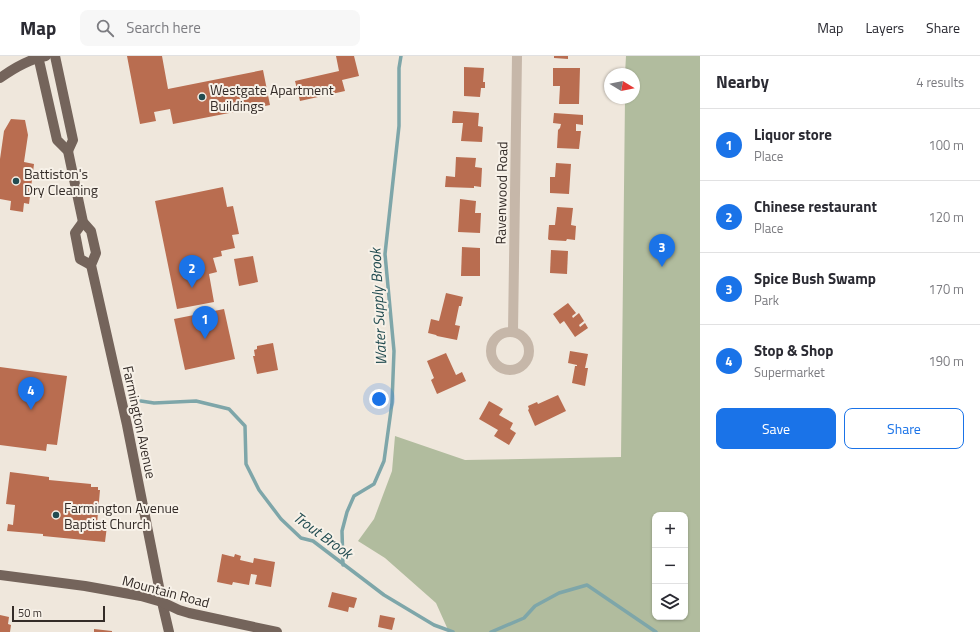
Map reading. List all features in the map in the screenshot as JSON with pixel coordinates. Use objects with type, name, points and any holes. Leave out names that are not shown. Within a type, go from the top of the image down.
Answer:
[{"type":"main road","name":"Farmington Avenue","points":[[41,56],[57,140],[68,150],[83,222],[91,230],[96,253],[91,265],[127,425],[169,632]]},
{"type":"main road","points":[[0,78],[12,69],[41,56]]},
{"type":"main road","name":"Farmington Avenue","points":[[55,56],[74,140],[68,150]]},
{"type":"main road","points":[[83,222],[75,233],[80,259],[91,265]]},
{"type":"main road","name":"Mountain Road","points":[[0,574],[92,587],[141,596],[162,602],[188,613],[277,632]]},
{"type":"street","name":"Ravenwood Road","points":[[513,331],[517,56]]},
{"type":"green space","points":[[626,56],[700,56],[700,632],[449,632],[436,603],[385,558],[358,541],[374,519],[392,471],[395,436],[465,460],[621,457],[625,104],[640,104],[640,68],[625,68]]},
{"type":"building","name":"Westgate Apartment Buildings","points":[[127,56],[162,56],[168,89],[263,70],[270,105],[173,124],[170,109],[154,112],[156,121],[140,124]]},
{"type":"building","points":[[336,56],[354,56],[359,76],[342,80],[345,91],[300,101],[295,81],[339,71]]},
{"type":"building","points":[[554,56],[568,56],[568,59],[554,58]]},
{"type":"building","points":[[464,67],[484,68],[483,82],[485,82],[485,88],[481,88],[480,97],[464,96]]},
{"type":"building","points":[[553,68],[580,68],[579,104],[559,104],[560,86],[553,86]]},
{"type":"building","points":[[453,111],[479,113],[478,126],[483,127],[482,142],[461,141],[463,123],[452,123]]},
{"type":"building","points":[[554,113],[583,115],[583,125],[576,124],[576,131],[581,131],[579,149],[557,148],[558,130],[561,124],[553,123]]},
{"type":"building","points":[[11,119],[25,120],[28,135],[24,162],[34,164],[29,204],[24,203],[23,212],[10,210],[11,201],[0,199],[0,159],[4,131]]},
{"type":"building","points":[[456,157],[476,158],[475,167],[482,168],[481,187],[445,187],[446,176],[455,177]]},
{"type":"building","points":[[556,163],[571,164],[569,194],[550,193],[550,177],[555,177]]},
{"type":"building","points":[[223,187],[227,207],[233,206],[239,234],[232,235],[235,248],[221,251],[222,256],[213,258],[217,272],[209,274],[214,302],[177,309],[155,201]]},
{"type":"building","points":[[460,199],[476,201],[475,213],[481,213],[480,233],[458,232]]},
{"type":"building","points":[[557,207],[573,208],[571,225],[576,226],[575,240],[567,239],[566,241],[548,239],[549,225],[555,225]]},
{"type":"building","points":[[462,247],[480,248],[480,276],[461,276]]},
{"type":"building","points":[[551,250],[568,251],[567,274],[550,273]]},
{"type":"building","points":[[253,256],[258,282],[239,286],[234,259]]},
{"type":"building","points":[[446,293],[463,297],[461,306],[459,306],[455,325],[460,326],[457,340],[428,333],[431,319],[439,321]]},
{"type":"building","points":[[568,303],[576,313],[572,316],[573,318],[579,313],[584,321],[579,325],[580,327],[585,323],[588,328],[575,337],[564,321],[560,324],[553,314]]},
{"type":"building","points":[[224,309],[235,359],[185,370],[174,319]]},
{"type":"building","points":[[273,343],[278,370],[257,374],[253,356],[255,356],[254,350],[257,349],[257,346]]},
{"type":"building","points":[[570,351],[588,354],[585,368],[588,368],[585,386],[572,383],[575,366],[577,365],[568,363]]},
{"type":"building","points":[[446,353],[456,375],[462,372],[466,381],[437,394],[431,380],[434,378],[427,361]]},
{"type":"building","points":[[0,367],[67,376],[57,445],[47,444],[46,451],[0,445]]},
{"type":"building","points":[[558,395],[566,411],[535,426],[528,410],[528,406],[537,402],[538,404]]},
{"type":"building","points":[[489,401],[503,409],[499,415],[513,423],[510,429],[516,433],[509,445],[494,436],[498,430],[479,419]]},
{"type":"building","name":"Farmington Avenue Baptist Church","points":[[10,472],[49,477],[49,480],[91,484],[91,487],[98,487],[98,490],[100,490],[97,524],[107,526],[105,542],[7,531],[8,524],[13,525],[15,505],[6,504]]},
{"type":"building","points":[[222,554],[234,557],[235,554],[241,556],[240,560],[253,563],[254,558],[275,562],[271,587],[255,584],[257,575],[251,574],[249,585],[233,582],[232,585],[217,582]]},
{"type":"building","points":[[332,592],[357,598],[354,608],[349,607],[348,612],[328,607]]},
{"type":"building","points":[[0,615],[9,617],[8,624],[11,625],[10,632],[0,632]]},
{"type":"building","points":[[380,615],[395,618],[392,630],[378,627]]},
{"type":"building","points":[[94,629],[112,631],[112,632],[94,632]]},
{"type":"waterway","name":"Water Supply Brook","points":[[343,565],[342,531],[347,512],[354,496],[374,484],[384,461],[392,403],[394,351],[385,254],[399,126],[399,68],[401,56]]},
{"type":"waterway","name":"Trout Brook","points":[[141,401],[154,403],[196,401],[229,409],[245,426],[246,464],[259,490],[281,519],[301,538],[313,541],[384,595],[434,625],[453,632]]},
{"type":"waterway","name":"Trout Brook","points":[[491,632],[524,618],[535,606],[559,593],[587,585],[656,632]]},
{"type":"place","name":"Westgate Apartment Buildings","points":[[202,97]]},
{"type":"place","name":"Battiston's Dry Cleaning","points":[[16,181]]},
{"type":"place","name":"Spice Bush Swamp","points":[[662,267]]},
{"type":"place","name":"Chinese restaurant","points":[[192,288]]},
{"type":"place","name":"Liquor store","points":[[205,339]]},
{"type":"place","name":"Stop & Shop","points":[[31,410]]},
{"type":"place","name":"Farmington Avenue Baptist Church","points":[[56,515]]}]
